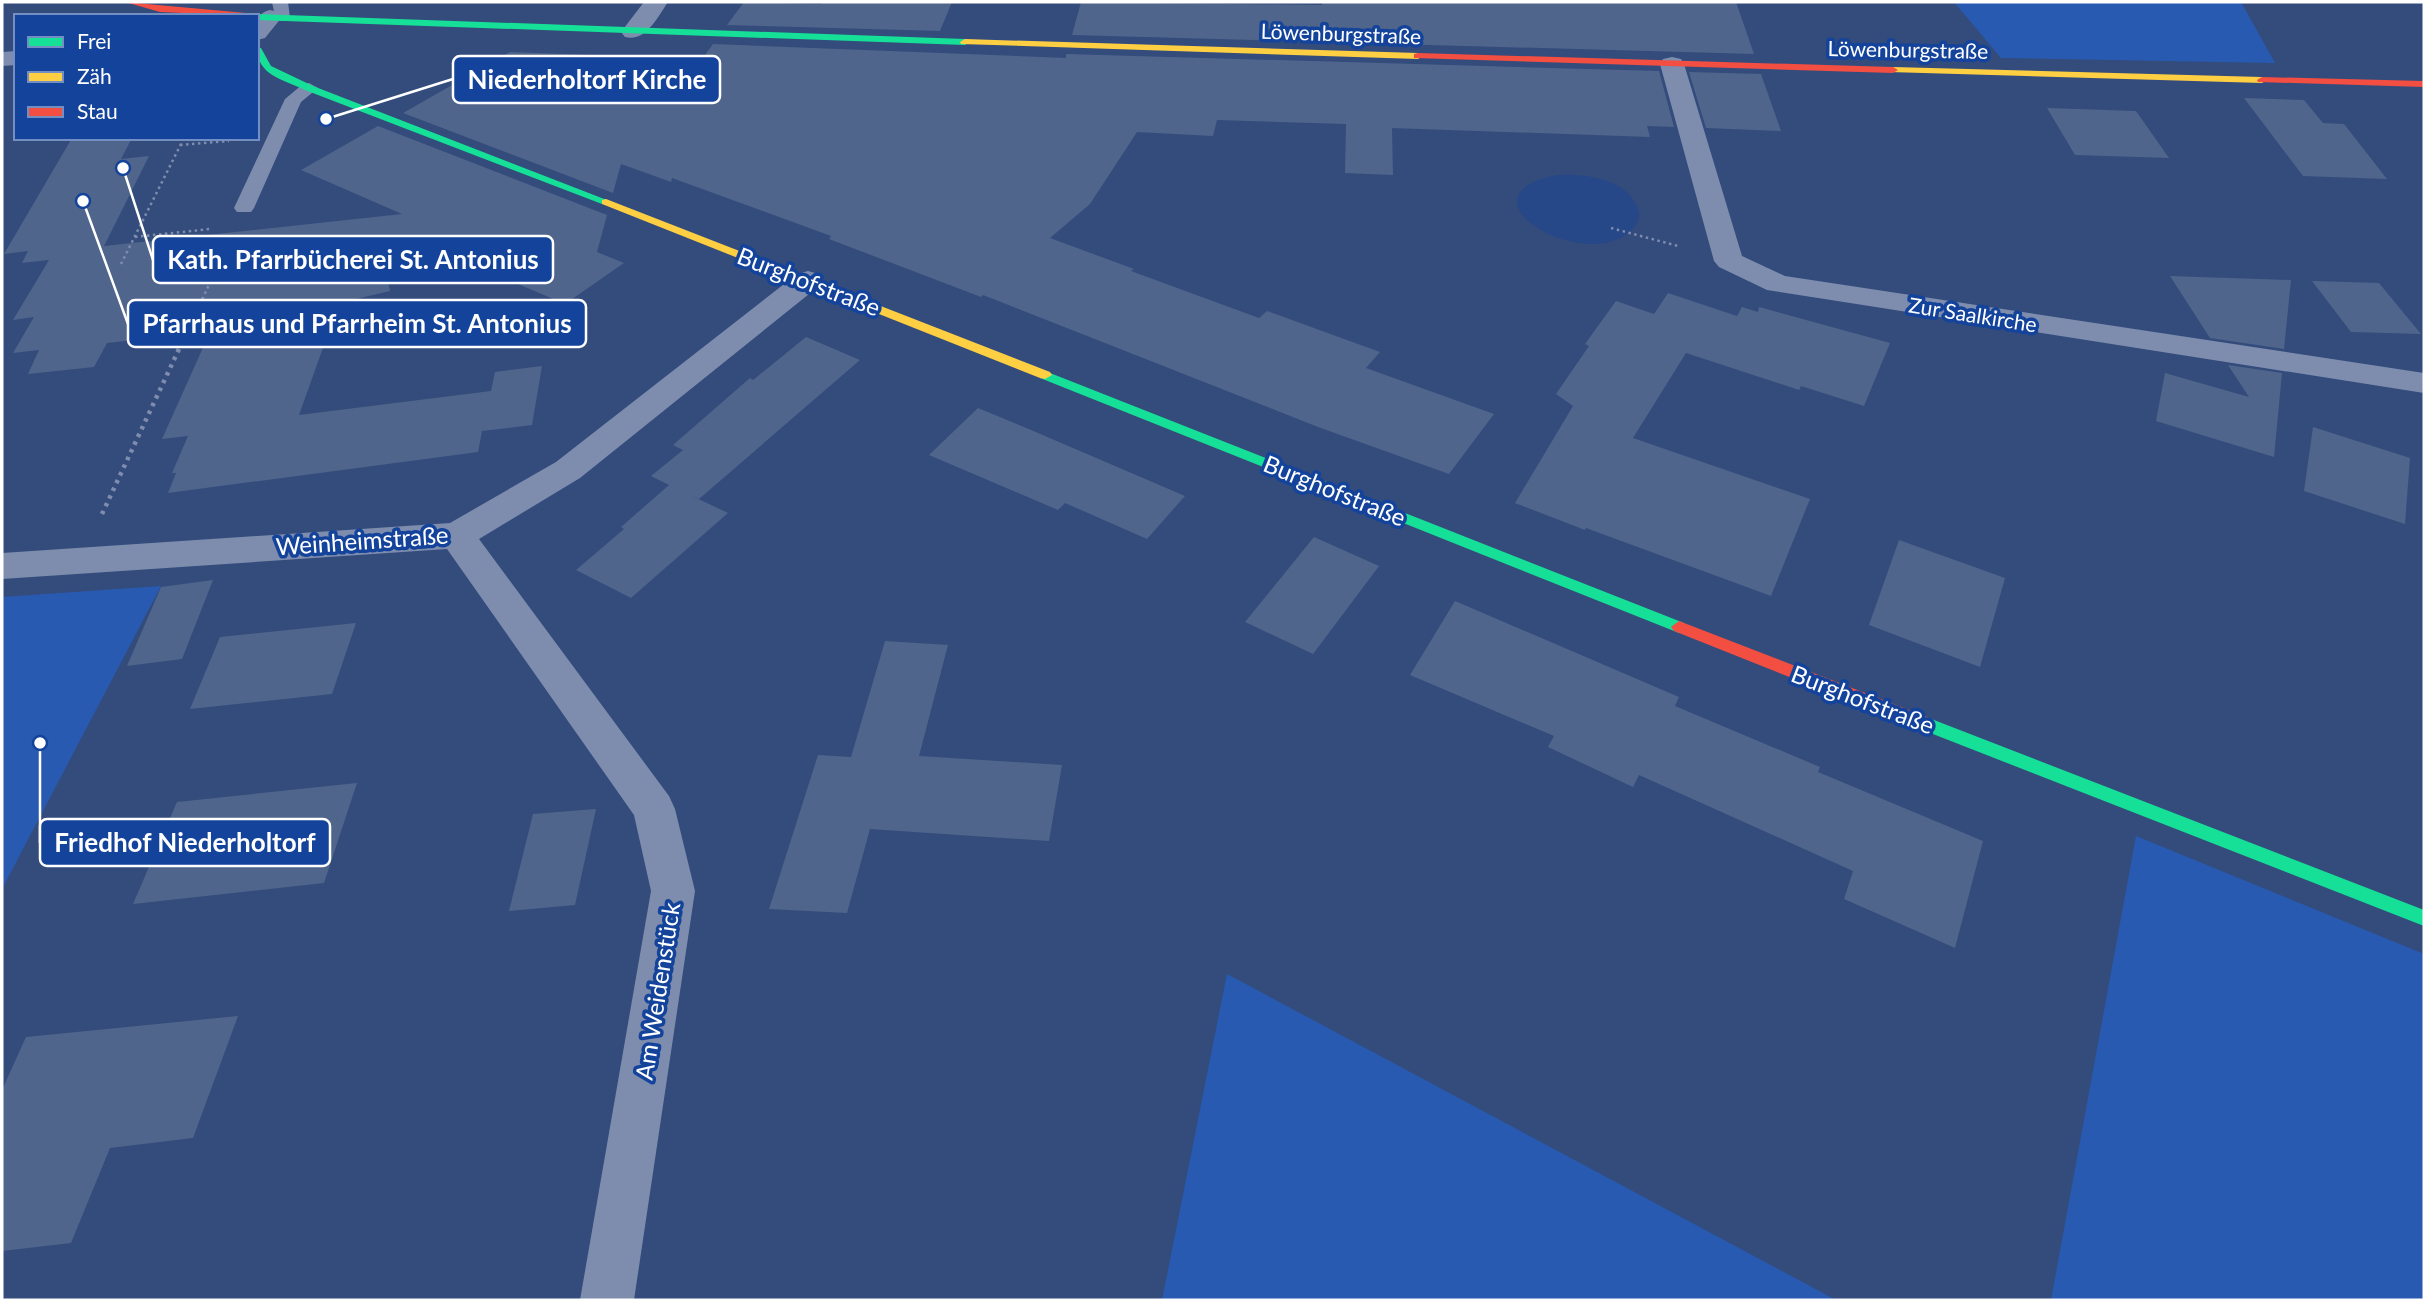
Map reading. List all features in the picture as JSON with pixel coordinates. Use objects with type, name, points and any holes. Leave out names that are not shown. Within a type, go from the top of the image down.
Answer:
[{"type":"street","name":"Löwenburgstraße","points":[[130,2],[154,13],[182,14]]},
{"type":"street","points":[[633,32],[656,2]]},
{"type":"street","name":"Löwenburgstraße","points":[[265,17],[633,32],[2424,84]]},
{"type":"street","name":"Burghofstraße","points":[[259,54],[267,68],[309,88],[808,280],[1573,586],[2424,918]]},
{"type":"street","points":[[1672,64],[1729,261]]},
{"type":"street","name":"Zur Saalkirche","points":[[1729,261],[1779,284],[2424,383]]},
{"type":"street","name":"Weinheimstraße","points":[[2,566],[457,535],[568,470],[808,280]]},
{"type":"street","name":"Am Weidenstück","points":[[457,535],[654,809],[673,891],[607,1300]]},
{"type":"lane","points":[[244,208],[293,99],[309,88]]},
{"type":"path","points":[[121,264],[183,140]]},
{"type":"path","points":[[180,145],[230,141]]},
{"type":"path","points":[[81,559],[244,208]]},
{"type":"path","points":[[134,237],[236,226]]},
{"type":"path","points":[[1611,228],[1729,261]]},
{"type":"shaded area","points":[[1954,2],[2241,2],[2275,63],[2001,58]]},
{"type":"shaded area","points":[[1557,175],[1591,177],[1624,190],[1638,209],[1637,224],[1615,240],[1590,244],[1563,239],[1539,229],[1523,215],[1517,200],[1527,186]]},
{"type":"shaded area","points":[[161,586],[2,889],[2,597]]},
{"type":"shaded area","points":[[2136,836],[2424,954],[2424,1300],[2051,1300]]},
{"type":"shaded area","points":[[1227,974],[1836,1300],[1162,1300]]},
{"type":"building","points":[[744,2],[952,2],[940,31],[727,25]]},
{"type":"building","points":[[1081,2],[1322,5],[1322,2],[1736,2],[1754,54],[1072,35]]},
{"type":"building","points":[[713,44],[1066,58],[1066,54],[1659,71],[1674,127],[1647,126],[1650,137],[1392,128],[1393,175],[1345,173],[1346,124],[1217,120],[1213,136],[1137,132],[1090,204],[1050,238],[1259,318],[1267,311],[1380,352],[1366,368],[1494,414],[1449,474],[1318,427],[983,295],[981,297],[829,239],[831,236],[672,178],[671,182],[621,164],[613,193],[403,113],[510,52],[702,59]]},
{"type":"building","points":[[1689,72],[1761,74],[1781,131],[1706,128]]},
{"type":"building","points":[[2244,98],[2304,100],[2323,123],[2344,124],[2387,179],[2303,176]]},
{"type":"building","points":[[2047,108],[2136,111],[2169,158],[2075,155]]},
{"type":"building","points":[[378,126],[607,215],[597,252],[624,263],[565,304],[452,256],[386,272],[390,291],[339,303],[299,415],[491,391],[495,372],[542,366],[532,425],[482,431],[478,452],[168,493],[176,473],[172,473],[188,436],[162,439],[210,332],[107,343],[94,367],[28,374],[39,350],[13,353],[34,317],[13,320],[49,260],[22,263],[28,251],[4,254],[71,140],[131,140],[121,159],[149,156],[104,246],[402,214],[301,170]]},
{"type":"building","points":[[2170,276],[2291,280],[2284,349],[2210,338]]},
{"type":"building","points":[[2312,281],[2379,283],[2421,334],[2351,332]]},
{"type":"building","points":[[1668,293],[1737,316],[1742,307],[1758,312],[1759,307],[1890,343],[1864,406],[1801,386],[1799,390],[1686,353],[1633,438],[1810,499],[1771,596],[1515,503],[1573,406],[1556,394],[1589,346],[1585,344],[1616,301],[1654,314]]},
{"type":"building","points":[[806,337],[860,360],[699,499],[690,495],[728,513],[631,598],[576,570],[624,529],[621,527],[669,485],[651,476],[683,450],[673,445],[750,378],[753,380]]},
{"type":"building","points":[[2228,365],[2282,373],[2274,457],[2156,421],[2165,373],[2249,397]]},
{"type":"building","points":[[978,408],[1185,496],[1147,539],[1065,503],[1058,510],[929,455]]},
{"type":"building","points":[[2313,427],[2410,458],[2405,524],[2304,491]]},
{"type":"building","points":[[1314,537],[1379,566],[1313,654],[1245,622]]},
{"type":"building","points":[[1899,540],[2005,578],[1980,667],[1869,625]]},
{"type":"building","points":[[213,580],[182,659],[127,666],[161,587]]},
{"type":"building","points":[[1455,601],[1679,697],[1675,706],[1820,767],[1818,772],[1983,841],[1955,948],[1844,899],[1853,871],[1639,775],[1633,787],[1548,747],[1554,736],[1410,675]]},
{"type":"building","points":[[356,623],[332,694],[190,709],[220,637]]},
{"type":"building","points":[[885,641],[948,645],[919,756],[1062,765],[1049,841],[870,829],[847,913],[769,909],[818,755],[851,757]]},
{"type":"building","points":[[357,783],[324,883],[133,904],[177,802]]},
{"type":"building","points":[[596,809],[575,905],[509,911],[533,814]]},
{"type":"building","points":[[238,1016],[193,1138],[110,1148],[71,1243],[2,1251],[2,1090],[26,1037]]},
{"type":"traffic: fast","points":[[259,17],[965,42]]},
{"type":"traffic: fast","points":[[259,54],[267,68],[309,88],[606,202]]},
{"type":"traffic: fast","points":[[1045,375],[1679,627]]},
{"type":"traffic: fast","points":[[1921,722],[2424,918]]},
{"type":"traffic: slow","points":[[965,42],[1418,56]]},
{"type":"traffic: slow","points":[[1893,70],[2262,80]]},
{"type":"traffic: slow","points":[[606,202],[1045,375]]},
{"type":"traffic: jam","points":[[130,2],[160,9],[221,14]]},
{"type":"traffic: jam","points":[[1418,56],[1893,70]]},
{"type":"traffic: jam","points":[[2262,80],[2424,84]]},
{"type":"traffic: jam","points":[[1679,627],[1921,722]]},
{"type":"place","name":"Niederholtorf Kirche","points":[[326,119]]},
{"type":"place","name":"Kath. Pfarrbücherei St. Antonius","points":[[123,168]]},
{"type":"place","name":"Pfarrhaus und Pfarrheim St. Antonius","points":[[83,201]]},
{"type":"place","name":"Friedhof Niederholtorf","points":[[40,743]]}]
